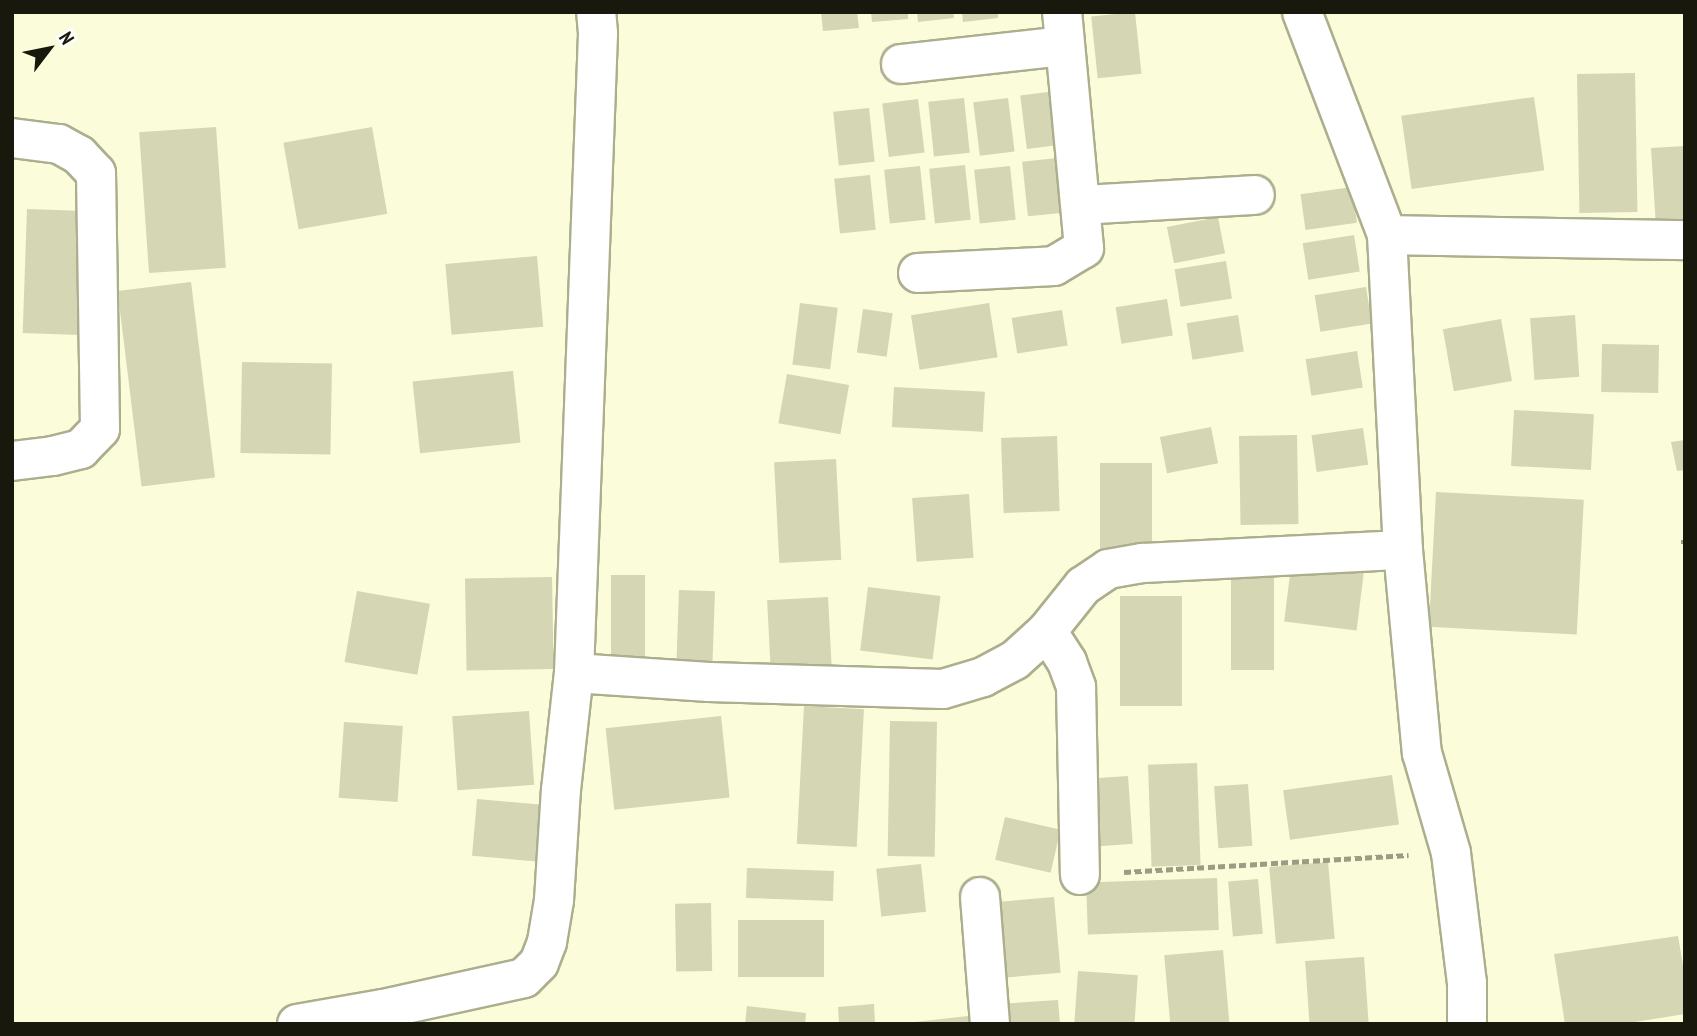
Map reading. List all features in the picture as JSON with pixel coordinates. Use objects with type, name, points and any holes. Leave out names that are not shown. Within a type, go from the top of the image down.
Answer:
[{"type":"street","points":[[298,1024],[320,1022],[524,978],[539,963],[547,942],[554,900],[561,790],[574,673],[598,33],[596,12]]},
{"type":"street","points":[[1302,12],[1387,235],[1402,550],[1422,752],[1451,853],[1467,983],[1467,1024]]},
{"type":"street","points":[[901,64],[1063,29],[1081,205],[1084,248],[1054,266],[918,273]]},
{"type":"street","points":[[12,138],[59,144],[79,155],[96,173],[100,429],[80,449],[12,461]]},
{"type":"street","points":[[1081,205],[1255,195]]},
{"type":"street","points":[[1387,235],[1685,240]]},
{"type":"street","points":[[574,673],[709,682],[943,689],[983,677],[1015,660],[1048,631],[1083,586],[1108,569],[1143,563],[1402,550]]},
{"type":"street","points":[[1048,631],[1067,662],[1076,687],[1080,875]]},
{"type":"street","points":[[981,897],[990,1024]]},
{"type":"path","points":[[1080,875],[1451,853]]},
{"type":"building","points":[[821,12],[857,12],[859,28],[823,31]]},
{"type":"building","points":[[871,12],[908,12],[908,19],[872,22]]},
{"type":"building","points":[[917,12],[953,12],[954,18],[918,22]]},
{"type":"building","points":[[962,12],[998,12],[998,18],[963,22]]},
{"type":"building","points":[[1135,12],[1141,74],[1098,78],[1091,17]]},
{"type":"building","points":[[1635,73],[1637,212],[1579,213],[1577,74]]},
{"type":"building","points":[[1056,91],[1063,145],[1027,149],[1020,95]]},
{"type":"building","points":[[1534,97],[1544,170],[1412,189],[1401,116]]},
{"type":"building","points":[[964,98],[970,153],[934,156],[928,102]]},
{"type":"building","points":[[1008,98],[1015,152],[980,156],[973,102]]},
{"type":"building","points":[[918,99],[925,153],[889,157],[882,103]]},
{"type":"building","points":[[869,108],[875,162],[839,165],[833,112]]},
{"type":"building","points":[[216,127],[226,268],[149,273],[139,132]]},
{"type":"building","points":[[372,127],[387,214],[299,229],[283,143]]},
{"type":"building","points":[[1685,146],[1685,226],[1656,227],[1651,148]]},
{"type":"building","points":[[1057,158],[1063,213],[1028,216],[1022,162]]},
{"type":"building","points":[[965,165],[971,220],[935,223],[929,169]]},
{"type":"building","points":[[920,166],[926,220],[890,223],[884,170]]},
{"type":"building","points":[[1010,166],[1016,220],[980,223],[974,170]]},
{"type":"building","points":[[870,175],[876,230],[840,233],[834,179]]},
{"type":"building","points":[[1352,187],[1357,223],[1306,230],[1301,194]]},
{"type":"building","points":[[27,209],[91,211],[87,335],[23,333]]},
{"type":"building","points":[[1218,217],[1225,253],[1174,263],[1167,227]]},
{"type":"building","points":[[1354,235],[1360,272],[1308,280],[1303,243]]},
{"type":"building","points":[[537,256],[543,327],[452,335],[445,264]]},
{"type":"building","points":[[1226,261],[1232,299],[1181,307],[1175,269]]},
{"type":"building","points":[[191,282],[215,478],[142,487],[118,291]]},
{"type":"building","points":[[1366,287],[1372,324],[1320,332],[1315,295]]},
{"type":"building","points":[[1167,299],[1173,336],[1121,344],[1116,307]]},
{"type":"building","points":[[800,303],[838,308],[830,369],[792,365]]},
{"type":"building","points":[[989,303],[998,357],[920,370],[911,315]]},
{"type":"building","points":[[863,309],[893,313],[887,357],[857,353]]},
{"type":"building","points":[[1062,310],[1068,346],[1017,354],[1012,318]]},
{"type":"building","points":[[1238,315],[1244,352],[1192,360],[1187,323]]},
{"type":"building","points":[[1575,315],[1579,377],[1534,380],[1530,318]]},
{"type":"building","points":[[1501,319],[1512,381],[1454,391],[1443,329]]},
{"type":"building","points":[[1602,344],[1659,345],[1658,393],[1601,392]]},
{"type":"building","points":[[1357,351],[1363,388],[1311,396],[1306,359]]},
{"type":"building","points":[[242,362],[332,364],[330,455],[240,453]]},
{"type":"building","points":[[513,371],[521,443],[420,453],[413,382]]},
{"type":"building","points":[[787,374],[849,385],[840,434],[778,423]]},
{"type":"building","points":[[894,387],[985,392],[983,432],[892,427]]},
{"type":"building","points":[[1514,410],[1594,414],[1591,470],[1511,466]]},
{"type":"building","points":[[1211,427],[1218,463],[1167,473],[1160,437]]},
{"type":"building","points":[[1363,428],[1368,465],[1317,472],[1312,435]]},
{"type":"building","points":[[1297,435],[1299,524],[1241,525],[1239,436]]},
{"type":"building","points":[[1057,436],[1060,511],[1004,513],[1001,438]]},
{"type":"building","points":[[1685,440],[1685,470],[1677,471],[1671,442]]},
{"type":"building","points":[[836,459],[841,560],[779,563],[774,462]]},
{"type":"building","points":[[1100,463],[1152,463],[1152,549],[1100,549]]},
{"type":"building","points":[[1436,492],[1584,500],[1577,635],[1429,627]]},
{"type":"building","points":[[969,494],[973,558],[917,562],[912,498]]},
{"type":"building","points":[[1292,558],[1364,567],[1357,630],[1284,622]]},
{"type":"building","points":[[611,575],[645,575],[645,663],[611,663]]},
{"type":"building","points":[[552,577],[554,669],[467,671],[465,579]]},
{"type":"building","points":[[1231,578],[1274,578],[1274,670],[1231,670]]},
{"type":"building","points":[[868,587],[940,596],[933,659],[860,651]]},
{"type":"building","points":[[679,590],[715,591],[713,662],[677,661]]},
{"type":"building","points":[[357,591],[430,604],[417,675],[344,662]]},
{"type":"building","points":[[1120,596],[1182,596],[1182,706],[1120,706]]},
{"type":"building","points":[[828,597],[832,665],[771,668],[767,600]]},
{"type":"building","points":[[804,706],[864,709],[857,847],[797,844]]},
{"type":"building","points":[[529,711],[534,785],[457,790],[452,716]]},
{"type":"building","points":[[721,716],[730,798],[614,810],[606,728]]},
{"type":"building","points":[[890,721],[937,722],[935,857],[888,856]]},
{"type":"building","points":[[344,722],[403,726],[398,802],[339,798]]},
{"type":"building","points":[[1197,763],[1201,865],[1152,867],[1148,765]]},
{"type":"building","points":[[1392,775],[1399,825],[1290,840],[1283,790]]},
{"type":"building","points":[[1128,776],[1133,844],[1092,847],[1087,779]]},
{"type":"building","points":[[1248,784],[1252,846],[1218,848],[1214,786]]},
{"type":"building","points":[[477,799],[546,805],[541,862],[472,856]]},
{"type":"building","points":[[1005,817],[1061,830],[1051,873],[995,860]]},
{"type":"building","points":[[1328,862],[1335,939],[1276,944],[1269,867]]},
{"type":"building","points":[[921,864],[926,912],[881,916],[876,869]]},
{"type":"building","points":[[747,868],[834,871],[833,901],[746,898]]},
{"type":"building","points":[[1217,878],[1219,930],[1088,935],[1086,883]]},
{"type":"building","points":[[1258,879],[1263,934],[1233,936],[1228,882]]},
{"type":"building","points":[[1054,897],[1061,973],[1001,978],[994,902]]},
{"type":"building","points":[[711,903],[712,971],[676,972],[675,904]]},
{"type":"building","points":[[738,920],[824,920],[824,977],[738,977]]},
{"type":"building","points":[[1678,936],[1685,977],[1685,1014],[1622,1024],[1565,1024],[1554,954]]},
{"type":"building","points":[[1223,950],[1229,1024],[1170,1024],[1164,955]]},
{"type":"building","points":[[1364,957],[1369,1024],[1310,1024],[1305,961]]},
{"type":"building","points":[[1078,971],[1138,975],[1134,1024],[1074,1024]]},
{"type":"building","points":[[1058,1000],[1060,1024],[1001,1024],[999,1004]]},
{"type":"building","points":[[874,1004],[875,1024],[839,1024],[838,1007]]},
{"type":"building","points":[[747,1006],[806,1013],[805,1024],[745,1024]]},
{"type":"building","points":[[968,1016],[969,1024],[915,1024],[915,1022]]}]
